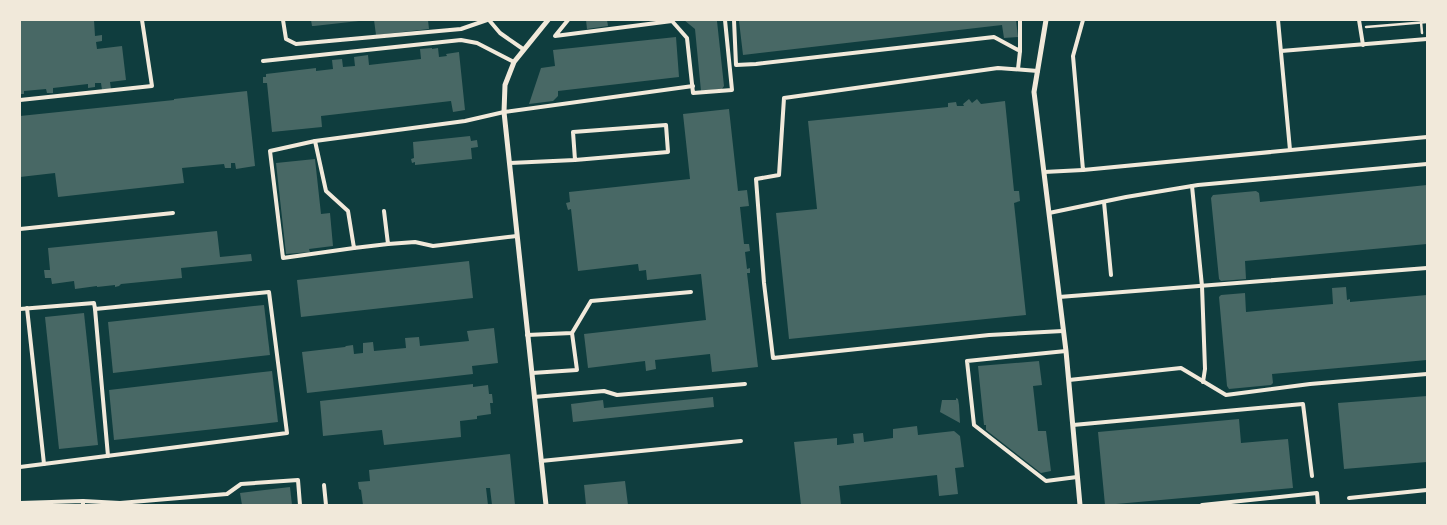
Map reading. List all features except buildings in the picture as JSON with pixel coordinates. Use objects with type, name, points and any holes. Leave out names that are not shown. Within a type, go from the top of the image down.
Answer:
[{"type":"street","points":[[546,505],[504,112],[505,84],[514,62],[548,20]]},
{"type":"street","points":[[1046,20],[1034,92],[1066,351],[1080,505]]},
{"type":"lane","points":[[20,100],[152,86],[142,20]]},
{"type":"lane","points":[[283,20],[286,39],[296,44],[461,28],[488,20],[500,33],[523,50]]},
{"type":"lane","points":[[568,20],[555,36],[672,22],[687,38],[694,93],[732,90],[725,20]]},
{"type":"lane","points":[[734,20],[736,64],[756,64],[994,37],[1020,51]]},
{"type":"lane","points":[[1018,69],[1020,20]]},
{"type":"lane","points":[[1083,20],[1074,56],[1083,170]]},
{"type":"lane","points":[[1278,20],[1290,150]]},
{"type":"lane","points":[[1359,20],[1363,45]]},
{"type":"lane","points":[[1281,51],[1427,39]]},
{"type":"lane","points":[[263,61],[461,40],[477,43],[514,62]]},
{"type":"lane","points":[[1038,70],[998,68],[784,98],[778,175],[756,179],[764,283],[773,358],[989,336],[1063,332]]},
{"type":"lane","points":[[517,236],[433,246],[414,242],[388,244],[283,258],[270,151],[315,141],[693,86]]},
{"type":"lane","points":[[510,162],[574,160],[668,152],[666,125],[572,132],[574,160]]},
{"type":"lane","points":[[1044,172],[1083,170],[1427,137]]},
{"type":"lane","points":[[315,141],[326,191],[348,211],[354,248]]},
{"type":"lane","points":[[1048,213],[1192,186],[1427,164]]},
{"type":"lane","points":[[1192,186],[1202,286],[1205,369],[1203,382]]},
{"type":"lane","points":[[1104,202],[1111,275]]},
{"type":"lane","points":[[384,211],[388,244]]},
{"type":"lane","points":[[20,229],[173,213]]},
{"type":"lane","points":[[1058,297],[1427,268]]},
{"type":"lane","points":[[20,467],[288,432],[269,292],[95,309]]},
{"type":"lane","points":[[532,374],[577,370],[572,333],[591,301],[691,292]]},
{"type":"lane","points":[[20,309],[94,303],[108,456]]},
{"type":"lane","points":[[27,308],[44,464]]},
{"type":"lane","points":[[527,335],[572,333]]},
{"type":"lane","points":[[1066,351],[967,361],[974,425],[1046,481],[1077,477]]},
{"type":"lane","points":[[1069,380],[1181,368],[1226,395],[1310,384],[1427,374]]},
{"type":"lane","points":[[534,397],[604,391],[617,395],[745,384]]},
{"type":"lane","points":[[1072,425],[1303,404],[1312,476]]},
{"type":"lane","points":[[541,462],[741,441]]},
{"type":"lane","points":[[20,503],[120,503],[227,494],[242,484],[298,480],[300,505]]},
{"type":"lane","points":[[324,485],[326,505]]},
{"type":"lane","points":[[1349,498],[1427,490]]},
{"type":"lane","points":[[1202,505],[1317,493],[1318,505]]},
{"type":"path","points":[[1360,27],[1427,22]]}]
